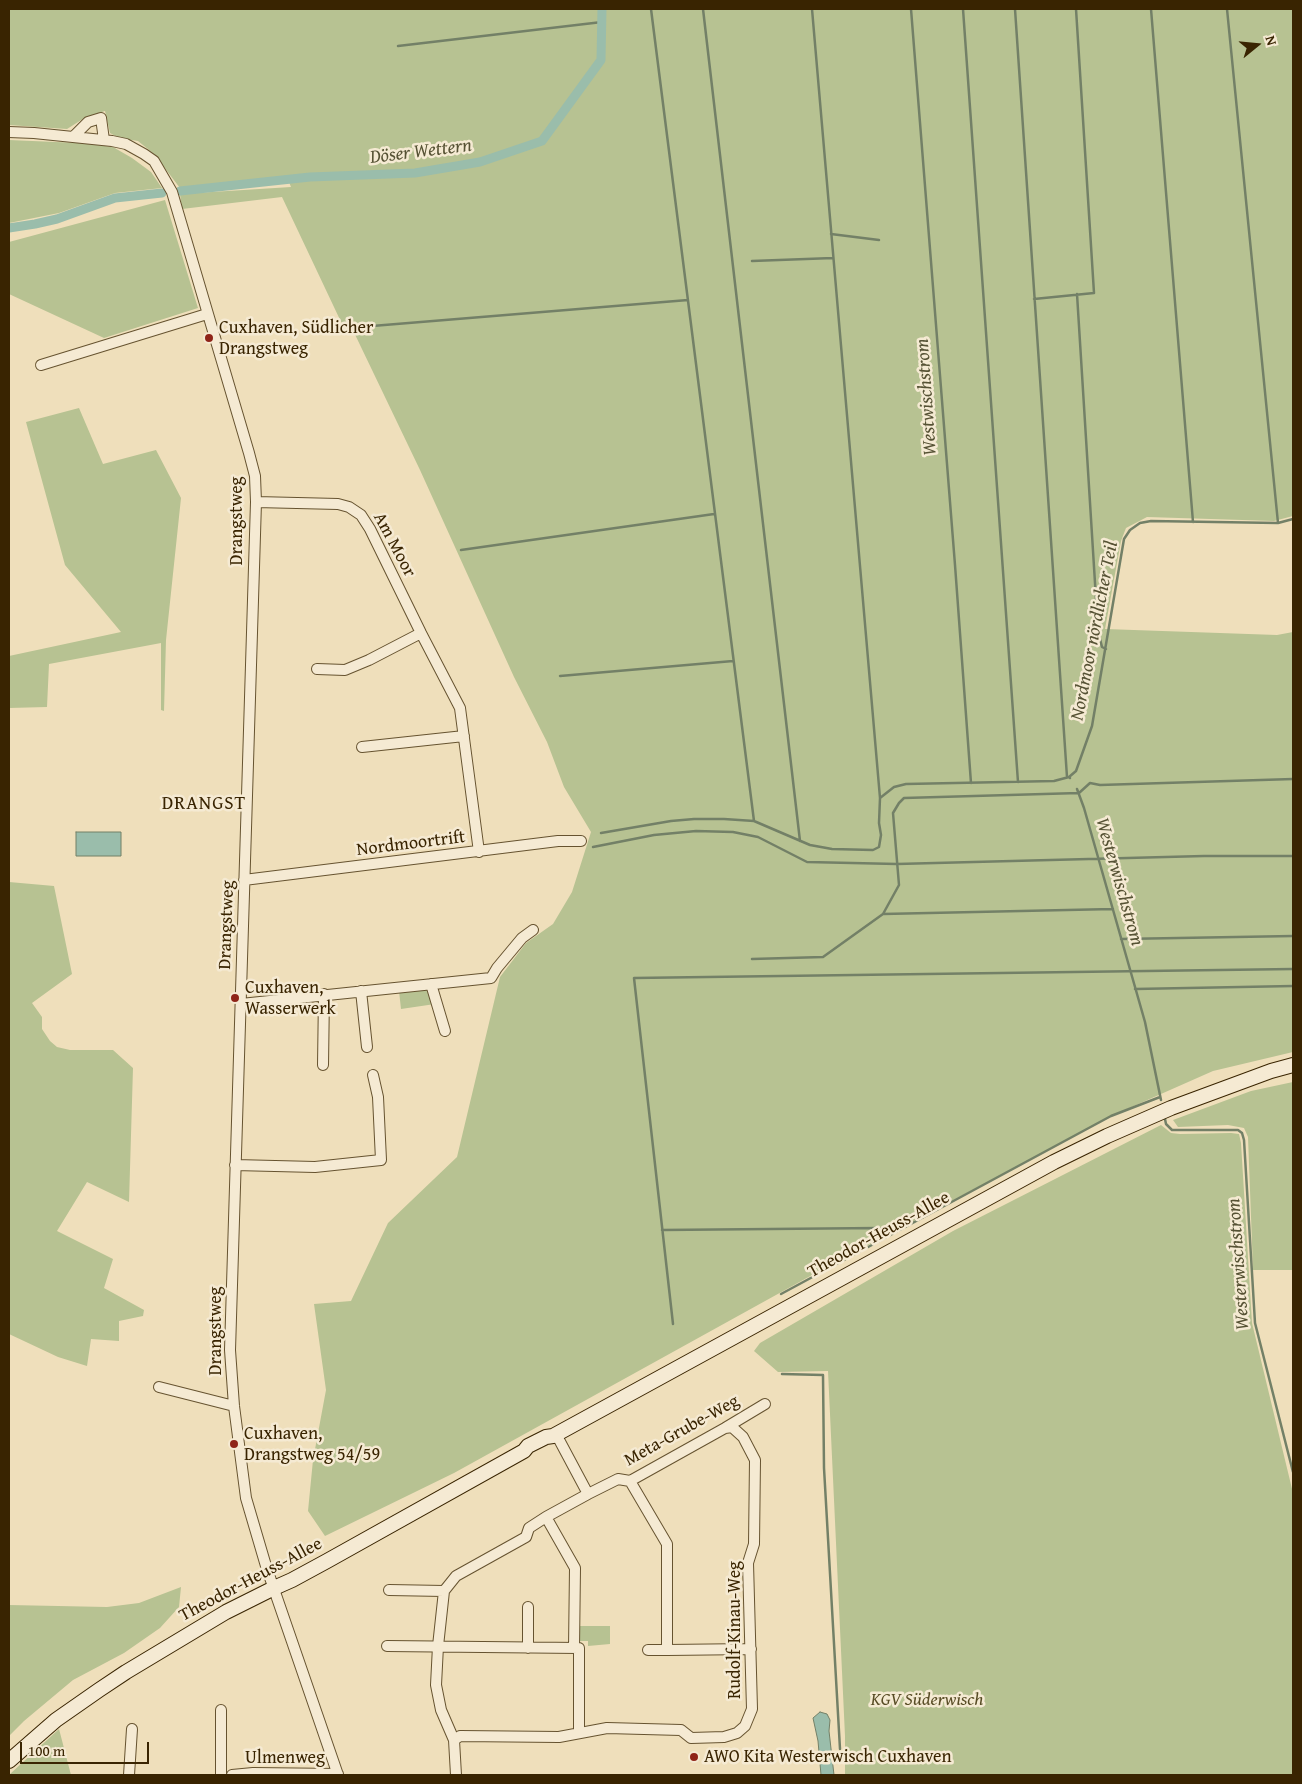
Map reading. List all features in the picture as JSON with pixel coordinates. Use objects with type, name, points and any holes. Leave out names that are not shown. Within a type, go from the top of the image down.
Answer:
[{"type":"street","points":[[74,136],[88,122],[101,118],[104,140]]},
{"type":"street","name":"Drangstweg","points":[[9,132],[74,136],[126,144],[154,161],[172,192],[250,453],[256,502],[230,1350],[234,1406],[246,1498],[274,1588],[338,1775]]},
{"type":"street","points":[[41,365],[207,314]]},
{"type":"street","name":"Am Moor","points":[[256,502],[338,504],[349,507],[361,515],[370,529],[460,708],[478,852]]},
{"type":"street","points":[[317,669],[345,670],[369,660],[421,633]]},
{"type":"street","points":[[362,748],[464,736]]},
{"type":"street","name":"Nordmoortrift","points":[[244,880],[558,841],[581,841]]},
{"type":"street","points":[[240,1004],[491,978],[522,938],[533,930]]},
{"type":"street","points":[[431,984],[445,1031]]},
{"type":"street","points":[[361,991],[367,1047]]},
{"type":"street","points":[[323,1065],[324,994]]},
{"type":"street","name":"Theodor-Heuss-Allee","points":[[9,1761],[56,1720],[126,1672],[226,1612],[320,1565],[524,1451],[528,1446],[554,1435],[1054,1162],[1106,1136],[1171,1108],[1271,1071],[1293,1065]]},
{"type":"street","name":"Theodor-Heuss-Allee","points":[[1232,1085],[1293,1073]]},
{"type":"street","points":[[235,1166],[315,1167],[382,1160],[378,1097],[373,1075]]},
{"type":"street","points":[[159,1387],[234,1406]]},
{"type":"street","name":"Meta-Grube-Weg","points":[[444,1590],[456,1576],[526,1537],[529,1528],[546,1517],[618,1479],[630,1481],[765,1404]]},
{"type":"street","name":"Rudolf-Kinau-Weg","points":[[454,1740],[460,1736],[558,1737],[607,1728],[682,1730],[691,1738],[724,1737],[737,1733],[745,1726],[752,1708],[748,1563],[754,1544],[755,1460],[743,1437],[732,1427],[725,1428]]},
{"type":"street","points":[[554,1435],[588,1494]]},
{"type":"street","points":[[630,1481],[667,1544],[667,1650]]},
{"type":"street","points":[[546,1517],[575,1568],[574,1648]]},
{"type":"street","points":[[389,1590],[444,1590],[436,1685],[441,1710],[454,1740],[456,1775]]},
{"type":"street","points":[[528,1608],[528,1648]]},
{"type":"street","points":[[387,1646],[579,1648],[578,1732]]},
{"type":"street","points":[[648,1650],[751,1649]]},
{"type":"street","name":"Ulmenweg","points":[[221,1710],[221,1775]]},
{"type":"street","points":[[129,1775],[132,1729]]},
{"type":"street","name":"Ulmenweg","points":[[232,1775],[253,1773],[338,1775]]},
{"type":"green space","points":[[9,9],[1293,9],[1293,516],[1274,521],[1147,517],[1126,528],[1121,541],[1105,629],[1277,635],[1293,632],[1293,1052],[1213,1071],[1118,1113],[823,1269],[454,1473],[325,1536],[308,1511],[313,1460],[326,1390],[314,1304],[351,1301],[388,1223],[457,1157],[500,977],[526,943],[553,924],[572,892],[591,832],[564,787],[547,742],[514,677],[420,470],[349,322],[342,324],[282,197],[182,209],[180,194],[291,187],[287,177],[180,188],[154,154],[138,141],[119,138],[110,133],[105,111],[86,117],[67,129],[9,125]]},
{"type":"green space","points":[[9,140],[79,143],[113,147],[151,172],[162,188],[115,193],[59,213],[9,223]]},
{"type":"green space","points":[[165,200],[198,308],[104,338],[9,294],[9,242]]},
{"type":"green space","points":[[79,408],[103,464],[156,450],[181,498],[166,640],[164,711],[161,710],[161,643],[49,664],[47,707],[9,708],[9,656],[121,632],[65,565],[26,422]]},
{"type":"green space","points":[[9,882],[54,886],[72,974],[32,1003],[42,1017],[42,1029],[50,1041],[57,1047],[70,1050],[113,1050],[133,1068],[129,1202],[87,1182],[57,1231],[113,1259],[104,1288],[144,1310],[143,1316],[119,1321],[119,1341],[91,1339],[87,1366],[58,1357],[9,1334]]},
{"type":"green space","points":[[423,988],[430,991],[435,1004],[401,1009],[399,991]]},
{"type":"green space","points":[[1293,1082],[1293,1270],[1253,1270],[1248,1137],[1244,1128],[1228,1125],[1178,1127],[1173,1120],[1251,1091]]},
{"type":"green space","name":"KGV Süderwisch","points":[[1161,1125],[1171,1133],[1239,1134],[1241,1143],[1252,1323],[1293,1493],[1293,1775],[845,1775],[845,1736],[828,1371],[778,1372],[754,1351],[760,1343],[953,1231]]},
{"type":"green space","points":[[181,1587],[179,1607],[160,1628],[124,1653],[73,1680],[9,1736],[9,1605],[107,1607],[139,1603]]},
{"type":"green space","points":[[580,1626],[610,1626],[610,1644],[588,1646],[588,1641],[580,1641]]},
{"type":"green space","points":[[59,1729],[71,1775],[9,1775],[10,1774]]},
{"type":"shaded area","points":[[76,832],[121,832],[121,856],[76,856]]},
{"type":"shaded area","points":[[820,1712],[827,1714],[830,1720],[829,1731],[834,1775],[821,1775],[818,1741],[813,1718]]},
{"type":"waterway","name":"Döser Wettern","points":[[180,191],[310,177],[415,173],[480,162],[542,141],[601,60],[602,9]]},
{"type":"waterway","points":[[651,9],[754,821]]},
{"type":"waterway","points":[[703,9],[800,841]]},
{"type":"waterway","points":[[812,9],[880,798]]},
{"type":"waterway","name":"Westwischstrom","points":[[911,9],[971,783]]},
{"type":"waterway","points":[[963,9],[1018,782]]},
{"type":"waterway","points":[[1015,9],[1067,777]]},
{"type":"waterway","points":[[1034,299],[1094,293],[1076,9]]},
{"type":"waterway","points":[[1151,9],[1193,522]]},
{"type":"waterway","points":[[1227,9],[1278,523]]},
{"type":"waterway","points":[[398,46],[602,22]]},
{"type":"waterway","name":"Döser Wettern","points":[[9,228],[57,219],[115,198],[162,193]]},
{"type":"waterway","points":[[831,234],[879,240]]},
{"type":"waterway","points":[[752,261],[833,258]]},
{"type":"waterway","points":[[1077,294],[1098,631],[1102,647],[1106,649]]},
{"type":"waterway","points":[[360,327],[688,300]]},
{"type":"waterway","points":[[461,550],[714,514]]},
{"type":"waterway","name":"Nordmoor nördlicher Teil","points":[[1069,777],[1076,771],[1092,726],[1124,539],[1130,530],[1140,523],[1151,521],[1278,523],[1293,519]]},
{"type":"waterway","points":[[560,676],[733,661]]},
{"type":"waterway","points":[[601,833],[671,821],[724,819],[754,821],[810,845],[832,849],[873,850],[879,847],[881,835],[879,823],[880,798],[894,787],[906,784],[1054,781],[1070,778]]},
{"type":"waterway","points":[[752,959],[823,957],[883,914],[899,885],[893,813],[904,798],[1079,793],[1090,783],[1100,785],[1293,779]]},
{"type":"waterway","name":"Westerwischstrom","points":[[1077,789],[1145,1022],[1161,1100]]},
{"type":"waterway","points":[[593,847],[654,835],[696,831],[733,832],[758,837],[807,862],[897,864],[1204,856],[1293,856]]},
{"type":"waterway","points":[[883,914],[1113,909]]},
{"type":"waterway","points":[[1121,939],[1293,936]]},
{"type":"waterway","points":[[673,1324],[634,978],[1293,969]]},
{"type":"waterway","points":[[1135,989],[1293,986]]},
{"type":"waterway","points":[[781,1294],[1111,1116],[1160,1097]]},
{"type":"waterway","name":"Westerwischstrom","points":[[1165,1119],[1166,1124],[1172,1130],[1238,1130],[1242,1133],[1244,1140],[1255,1323],[1293,1472]]},
{"type":"waterway","points":[[662,1230],[879,1228],[885,1230],[888,1236]]},
{"type":"waterway","points":[[782,1374],[823,1375],[824,1468],[840,1749]]},
{"type":"place","name":"Cuxhaven, Südlicher Drangstweg","points":[[209,338]]},
{"type":"place","name":"Cuxhaven, Wasserwerk","points":[[235,998]]},
{"type":"place","name":"Cuxhaven, Drangstweg 54/59","points":[[234,1444]]},
{"type":"place","name":"AWO Kita Westerwisch Cuxhaven","points":[[694,1757]]},
{"type":"district","name":"DRANGST","points":[[204,804]]}]
